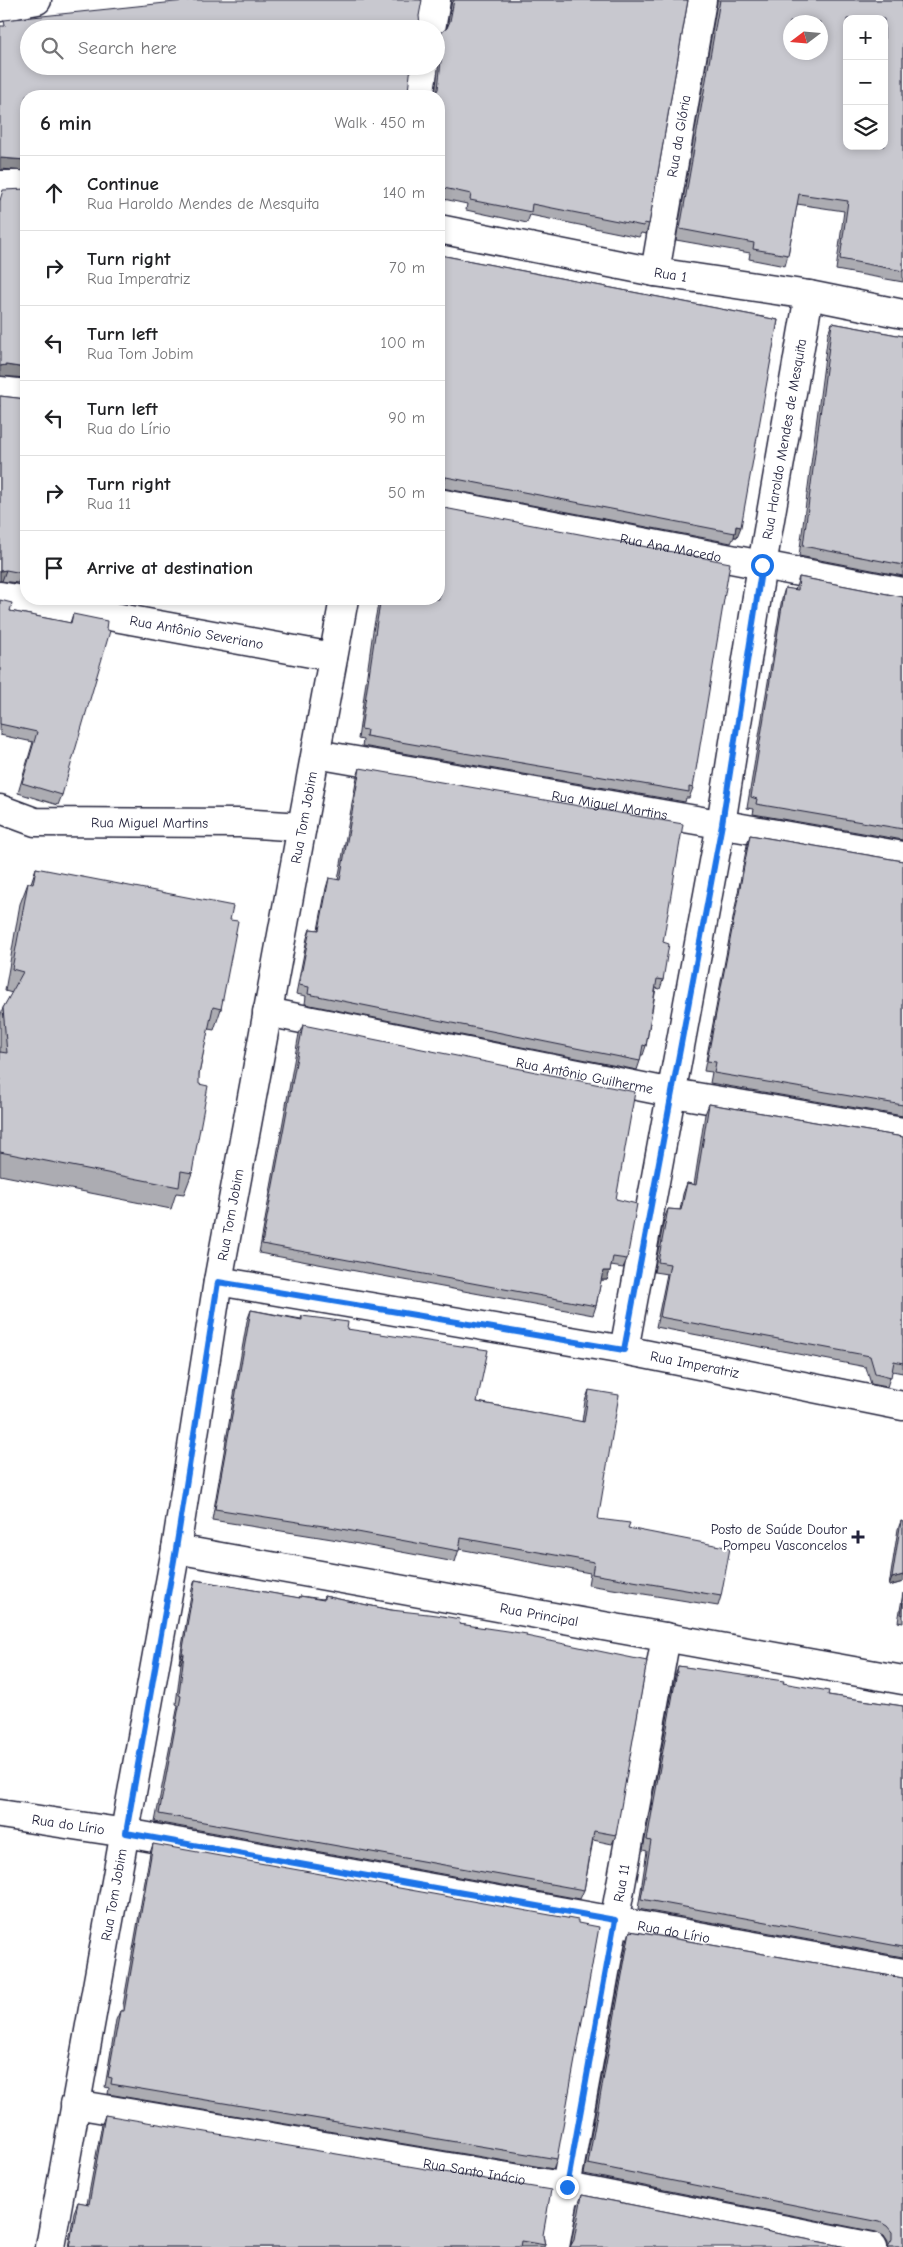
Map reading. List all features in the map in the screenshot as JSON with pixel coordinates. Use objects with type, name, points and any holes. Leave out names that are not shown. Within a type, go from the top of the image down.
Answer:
[{"type":"street","points":[[0,7],[36,0]]},
{"type":"street","points":[[433,20],[436,0]]},
{"type":"street","name":"Rua da Glória","points":[[655,272],[702,0]]},
{"type":"street","points":[[420,90],[422,75]]},
{"type":"street","points":[[0,185],[20,185]]},
{"type":"street","name":"Rua 1","points":[[445,230],[655,272],[809,295],[903,314]]},
{"type":"street","name":"Rua Haroldo Mendes de Mesquita","points":[[624,1350],[722,824],[762,565],[809,295]]},
{"type":"street","points":[[0,391],[20,393]]},
{"type":"street","name":"Rua Ana Macedo","points":[[445,504],[903,592]]},
{"type":"street","name":"Rua Antônio Severiano","points":[[0,596],[20,600]]},
{"type":"street","name":"Rua Antônio Severiano","points":[[49,605],[333,657]]},
{"type":"street","name":"Rua Tom Jobim","points":[[50,2247],[176,1549],[218,1282],[343,605]]},
{"type":"street","name":"Rua Miguel Martins","points":[[316,754],[903,856]]},
{"type":"street","name":"Rua Miguel Martins","points":[[0,809],[35,822],[240,823],[302,827]]},
{"type":"street","name":"Rua Antônio Guilherme","points":[[268,1012],[673,1094],[903,1132]]},
{"type":"street","name":"Rua Imperatriz","points":[[218,1282],[624,1350],[903,1406]]},
{"type":"street","name":"Rua Principal","points":[[176,1549],[903,1680]]},
{"type":"street","name":"Rua 11","points":[[556,2247],[666,1637]]},
{"type":"street","name":"Rua do Lírio","points":[[0,1814],[126,1833],[903,1973]]},
{"type":"street","name":"Rua Santo Inácio","points":[[75,2104],[567,2187],[873,2247]]},
{"type":"building","points":[[194,0],[422,0],[419,20],[20,20],[20,75],[410,75],[408,90],[20,90],[20,160],[0,158],[0,26],[5,26],[4,20]]},
{"type":"building","points":[[454,0],[688,0],[649,224],[644,223],[643,226],[532,204],[531,212],[470,200],[471,194],[445,188],[445,90],[437,90],[439,75],[445,75],[445,30],[450,21]]},
{"type":"building","points":[[720,0],[903,0],[903,271],[840,259],[848,201],[799,194],[788,255],[753,249],[754,243],[680,229]]},
{"type":"building","points":[[20,189],[20,367],[0,366],[0,200],[3,190]]},
{"type":"building","points":[[445,256],[778,320],[741,527],[736,526],[735,533],[446,477]]},
{"type":"building","points":[[832,323],[903,336],[903,565],[803,546]]},
{"type":"building","points":[[0,396],[20,398],[20,573],[0,571]]},
{"type":"building","points":[[445,508],[730,563],[693,788],[689,787],[689,792],[366,736],[367,730],[361,729],[380,605],[445,605]]},
{"type":"building","points":[[799,577],[903,597],[903,829],[756,804],[757,799],[751,797],[785,588],[798,590]]},
{"type":"building","points":[[0,600],[12,603],[10,611],[71,623],[73,614],[107,621],[106,629],[110,631],[62,795],[22,783],[37,732],[0,724]]},
{"type":"building","points":[[360,768],[683,824],[663,942],[669,944],[663,980],[657,979],[646,1046],[643,1045],[640,1061],[308,994],[309,987],[299,985],[310,929],[319,930],[329,878],[340,880]]},
{"type":"building","points":[[750,835],[903,861],[903,1105],[714,1073],[716,1062],[707,1061]]},
{"type":"building","points":[[36,868],[233,906],[230,920],[238,921],[221,1009],[213,1007],[199,1074],[199,1084],[208,1086],[192,1173],[181,1171],[179,1187],[0,1152],[0,1052],[7,1053],[3,1008],[23,972],[12,969],[28,883],[33,884]]},
{"type":"building","points":[[303,1025],[635,1092],[616,1199],[637,1204],[627,1259],[613,1257],[610,1271],[603,1271],[596,1306],[262,1244]]},
{"type":"building","points":[[709,1104],[903,1137],[903,1363],[894,1361],[891,1377],[875,1373],[870,1356],[660,1317],[670,1264],[658,1262],[668,1209],[681,1210],[687,1183],[696,1185]]},
{"type":"building","points":[[251,1310],[302,1320],[302,1316],[348,1322],[347,1329],[488,1350],[477,1402],[584,1422],[589,1390],[619,1395],[598,1519],[630,1523],[628,1528],[730,1548],[721,1596],[592,1574],[594,1562],[461,1538],[459,1551],[336,1528],[215,1509]]},
{"type":"building","points":[[901,1521],[903,1522],[903,1575],[892,1578]]},
{"type":"building","points":[[195,1580],[300,1598],[300,1596],[324,1600],[324,1596],[391,1610],[460,1619],[459,1624],[527,1634],[526,1636],[647,1661],[616,1835],[594,1831],[584,1890],[159,1814],[181,1696],[179,1695],[184,1654],[182,1654]]},
{"type":"building","points":[[678,1666],[784,1681],[783,1683],[829,1691],[828,1695],[903,1706],[903,1947],[641,1899],[651,1841],[647,1840]]},
{"type":"building","points":[[153,1844],[578,1920],[578,1923],[599,1927],[557,2159],[111,2084],[112,2078],[108,2077],[120,2011],[124,2011]]},
{"type":"building","points":[[630,1931],[903,1978],[903,2247],[888,2247],[892,2240],[892,2232],[880,2222],[588,2164]]},
{"type":"building","points":[[105,2115],[551,2190],[543,2235],[545,2245],[521,2241],[520,2247],[69,2247],[78,2202],[89,2204]]},
{"type":"building","points":[[582,2195],[846,2247],[570,2247],[574,2240]]},
{"type":"place","name":"Posto de Saúde Doutor Pompeu Vasconcelos","points":[[858,1537]]},
{"type":"route","points":[[567,2187],[615,1920],[126,1833],[176,1549],[218,1282],[624,1350],[722,824],[762,565]]}]
